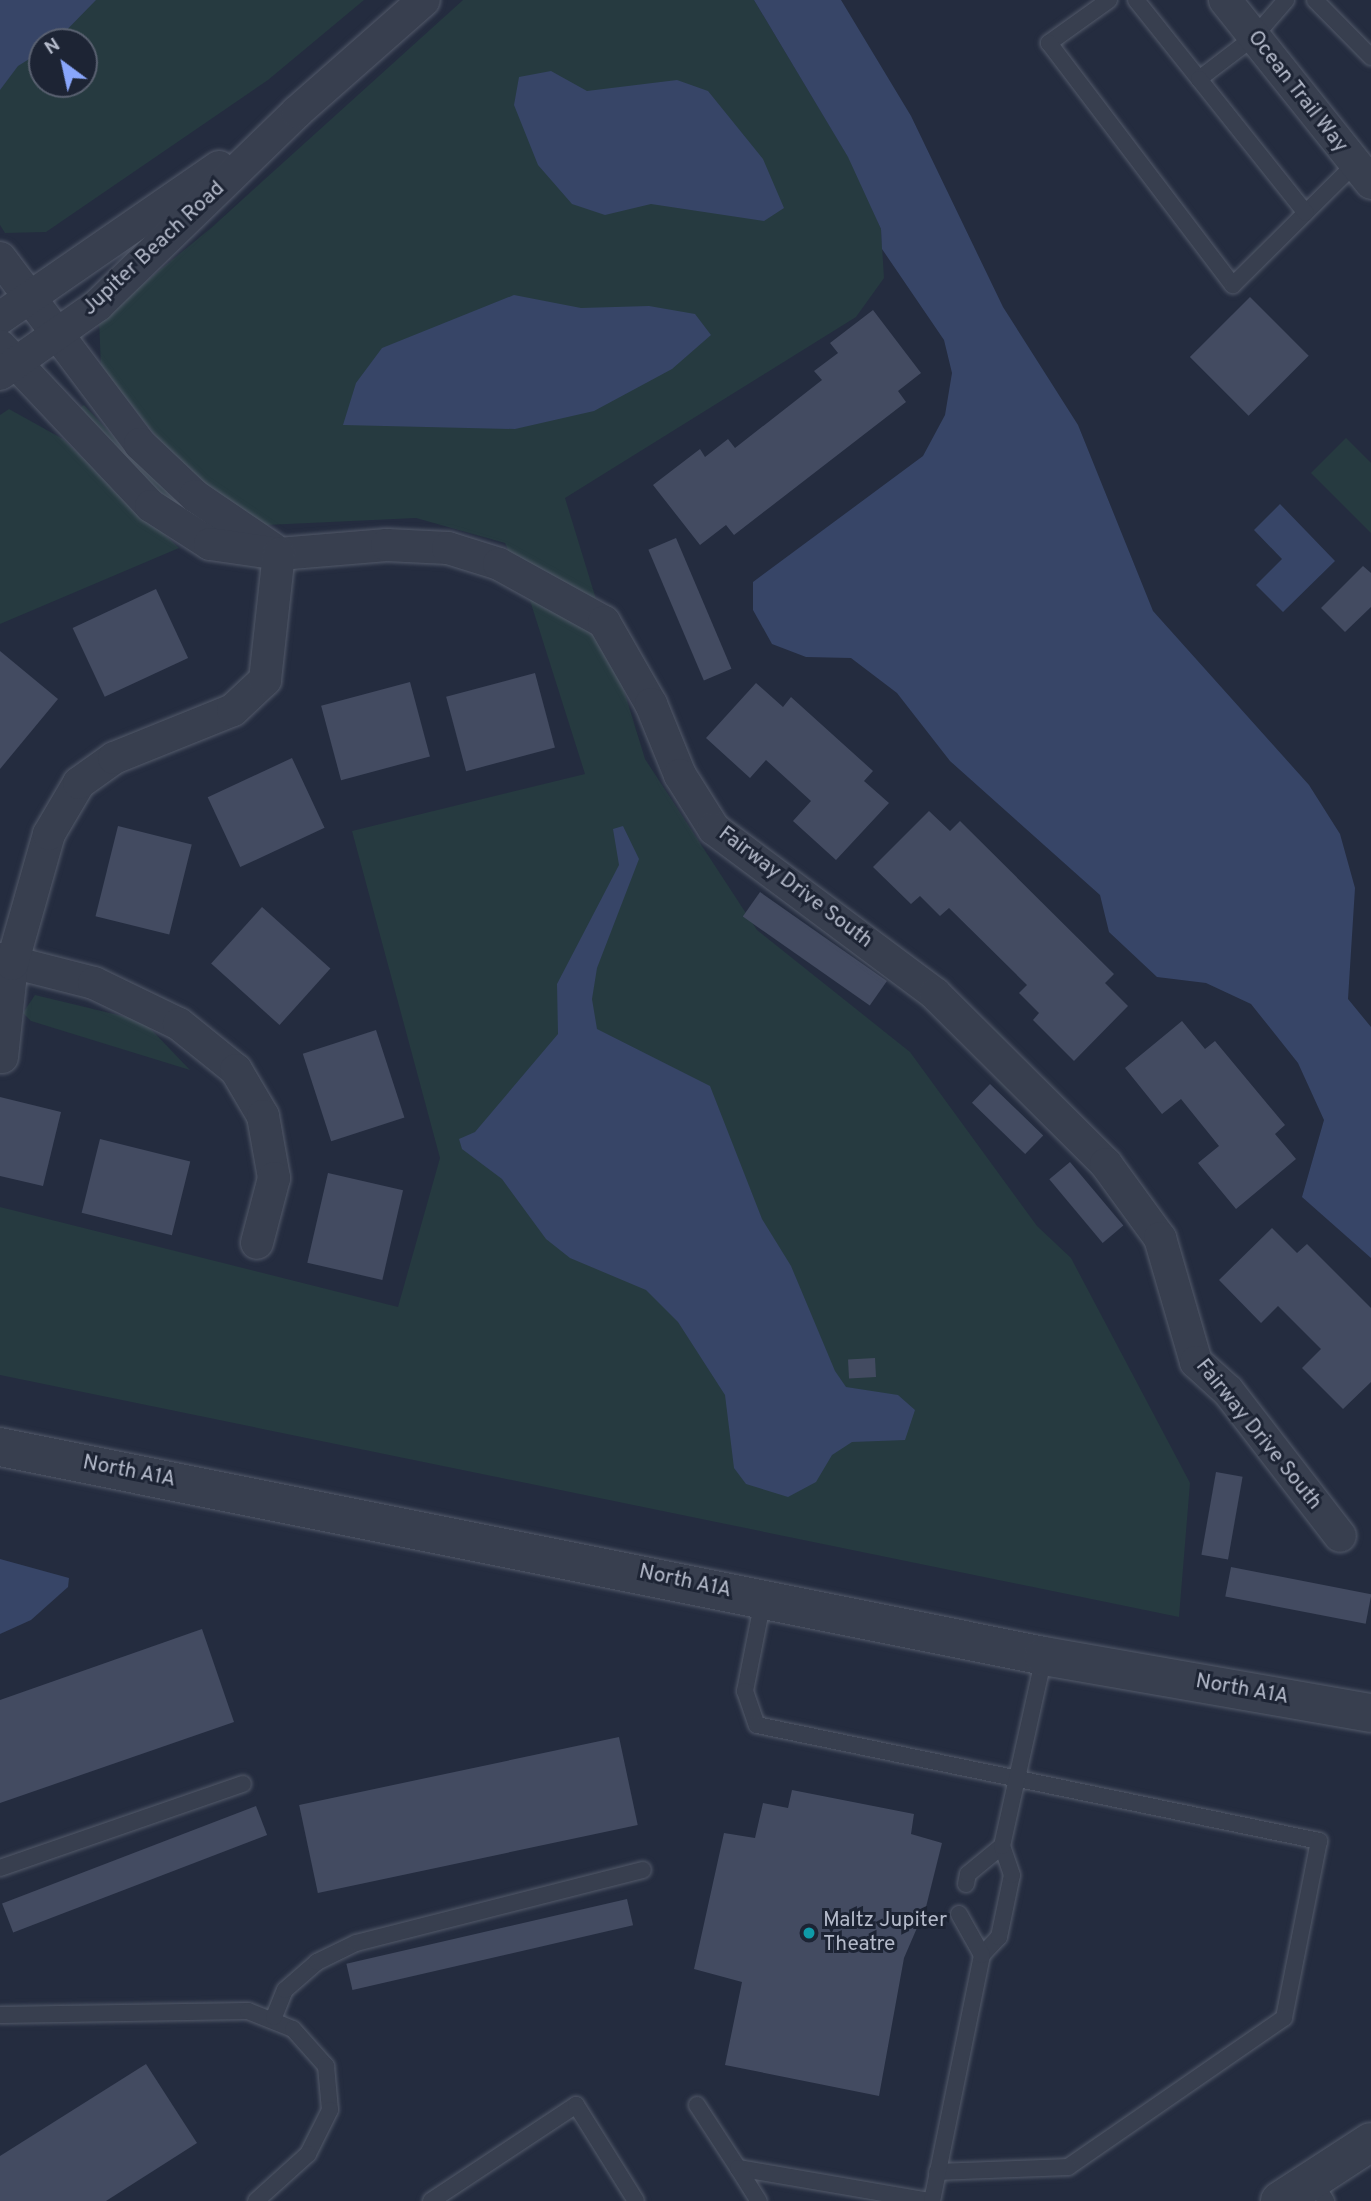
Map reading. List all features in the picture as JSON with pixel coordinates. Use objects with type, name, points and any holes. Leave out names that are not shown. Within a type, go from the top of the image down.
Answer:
[{"type":"street","name":"Jupiter Beach Road","points":[[4,361],[56,337],[98,305],[297,112],[424,0]]},
{"type":"street","name":"Ocean Trail Way","points":[[1225,0],[1363,174]]},
{"type":"street","name":"Jupiter Beach Road","points":[[0,318],[297,112]]},
{"type":"street","points":[[0,258],[28,300],[140,444],[195,496],[279,554],[265,680],[233,710],[114,758],[79,783],[48,834],[6,961],[2,1057]]},
{"type":"street","name":"Fairway Drive South","points":[[4,361],[151,506],[210,544],[279,554],[387,545],[448,548],[499,564],[604,622],[651,704],[680,775],[715,829],[935,994],[1106,1164],[1160,1238],[1196,1362],[1228,1391],[1340,1536]]},
{"type":"street","points":[[6,961],[94,983],[179,1024],[236,1070],[263,1116],[274,1178],[257,1243]]},
{"type":"street","name":"North A1A","points":[[0,1447],[1044,1656],[1371,1713]]},
{"type":"street","points":[[1280,2201],[1319,2191],[1371,2142]]},
{"type":"lane","points":[[1109,0],[1049,43],[1233,285],[1306,213],[1363,174]]},
{"type":"lane","points":[[1136,0],[1306,213]]},
{"type":"lane","points":[[1199,79],[1254,37],[1286,0]]},
{"type":"lane","points":[[1315,0],[1371,57]]},
{"type":"lane","points":[[764,1598],[745,1691],[757,1725],[1017,1781],[1319,1841],[1284,2018],[1068,2167],[937,2172]]},
{"type":"lane","points":[[738,2168],[931,2201],[982,1955],[999,1937],[1013,1875],[1002,1846],[1044,1656]]},
{"type":"lane","points":[[0,1868],[243,1784]]},
{"type":"lane","points":[[966,1884],[968,1874],[1002,1846]]},
{"type":"lane","points":[[274,2017],[285,1990],[317,1962],[356,1943],[643,1870]]},
{"type":"lane","points":[[959,1914],[982,1955]]},
{"type":"lane","points":[[0,2015],[234,2011],[274,2017],[310,2044],[326,2066],[331,2110],[308,2154],[256,2201]]},
{"type":"lane","points":[[431,2201],[576,2105],[636,2201]]},
{"type":"lane","points":[[697,2105],[759,2201]]},
{"type":"shaded area","points":[[0,0],[364,0],[268,80],[46,232],[5,233],[0,225]]},
{"type":"shaded area","points":[[463,0],[754,0],[858,173],[881,229],[884,278],[856,317],[565,498],[645,759],[757,930],[910,1052],[1037,1226],[1071,1258],[1190,1483],[1179,1617],[0,1375],[0,1207],[398,1307],[440,1158],[352,831],[585,774],[528,594],[505,543],[416,518],[266,525],[181,468],[101,367],[99,320],[211,228]]},
{"type":"shaded area","points":[[84,405],[142,467],[218,532],[173,508],[80,408]]},
{"type":"shaded area","points":[[9,409],[63,439],[179,548],[0,624],[0,415]]},
{"type":"shaded area","points":[[1346,438],[1371,463],[1371,533],[1311,473]]},
{"type":"shaded area","points":[[35,995],[143,1021],[190,1070],[31,1021],[23,1013]]},
{"type":"water","points":[[0,0],[96,0],[69,28],[28,28],[28,60],[18,66],[0,90]]},
{"type":"water","points":[[754,0],[841,0],[911,116],[1003,307],[1078,425],[1153,611],[1309,785],[1340,834],[1355,888],[1348,999],[1371,1027],[1371,1258],[1302,1197],[1324,1120],[1298,1063],[1251,1004],[1206,983],[1157,977],[1109,932],[1100,895],[950,761],[897,693],[851,658],[806,657],[772,644],[753,610],[753,582],[923,456],[945,415],[952,373],[944,340],[882,249],[881,229],[848,157]]},
{"type":"water","points":[[551,71],[587,91],[677,80],[708,91],[763,159],[784,208],[764,221],[651,204],[605,215],[572,204],[538,165],[514,105],[519,77]]},
{"type":"water","points":[[514,295],[581,308],[649,306],[695,314],[711,335],[672,369],[594,411],[515,429],[343,425],[356,383],[382,348]]},
{"type":"water","points":[[1280,504],[1335,561],[1283,612],[1256,585],[1282,559],[1254,530]]},
{"type":"water","points":[[623,826],[639,859],[597,968],[592,999],[597,1029],[710,1086],[762,1219],[791,1266],[835,1371],[846,1387],[898,1395],[915,1410],[905,1440],[852,1442],[832,1455],[816,1482],[788,1497],[746,1484],[734,1468],[725,1395],[678,1322],[646,1290],[570,1258],[546,1239],[502,1179],[462,1149],[459,1139],[475,1132],[558,1034],[557,984],[619,865],[613,829]]},
{"type":"water","points":[[0,1559],[69,1578],[68,1587],[31,1620],[0,1634]]},
{"type":"building","points":[[1250,297],[1309,356],[1249,416],[1190,357]]},
{"type":"building","points":[[873,310],[921,373],[898,391],[906,402],[734,535],[726,525],[700,545],[653,485],[700,449],[705,457],[728,439],[735,448],[822,380],[814,371],[838,353],[830,343]]},
{"type":"building","points":[[676,538],[731,669],[704,680],[648,550]]},
{"type":"building","points":[[1363,566],[1371,573],[1371,607],[1345,632],[1321,608]]},
{"type":"building","points":[[156,589],[188,658],[105,697],[73,628]]},
{"type":"building","points":[[0,651],[58,699],[0,769]]},
{"type":"building","points":[[535,673],[555,747],[466,771],[446,697]]},
{"type":"building","points":[[410,682],[430,756],[341,780],[321,706]]},
{"type":"building","points":[[756,683],[783,707],[791,697],[873,771],[864,781],[889,803],[836,860],[793,821],[811,801],[766,760],[750,778],[706,738]]},
{"type":"building","points":[[292,758],[325,828],[240,867],[208,797]]},
{"type":"building","points":[[929,811],[950,831],[960,821],[1114,974],[1105,983],[1128,1006],[1074,1061],[1033,1020],[1039,1013],[1019,993],[1027,985],[949,908],[940,916],[920,896],[911,904],[873,867]]},
{"type":"building","points":[[118,826],[192,844],[169,935],[96,916]]},
{"type":"building","points":[[760,892],[887,981],[870,1005],[743,917]]},
{"type":"building","points":[[262,907],[330,969],[280,1025],[211,963]]},
{"type":"building","points":[[1182,1021],[1205,1049],[1215,1041],[1285,1125],[1275,1134],[1296,1159],[1236,1209],[1198,1163],[1219,1146],[1181,1099],[1162,1114],[1125,1068]]},
{"type":"building","points":[[376,1030],[404,1117],[331,1141],[303,1054]]},
{"type":"building","points":[[990,1084],[1043,1135],[1025,1154],[972,1103]]},
{"type":"building","points":[[0,1097],[61,1112],[43,1186],[0,1176]]},
{"type":"building","points":[[100,1139],[190,1161],[172,1235],[82,1213]]},
{"type":"building","points":[[1070,1162],[1123,1226],[1103,1243],[1049,1179]]},
{"type":"building","points":[[328,1173],[403,1190],[382,1280],[307,1263]]},
{"type":"building","points":[[1272,1228],[1297,1253],[1307,1244],[1371,1308],[1371,1382],[1343,1409],[1302,1368],[1321,1349],[1278,1306],[1261,1323],[1219,1280]]},
{"type":"building","points":[[875,1358],[876,1377],[849,1378],[848,1359]]},
{"type":"building","points":[[1216,1472],[1243,1477],[1228,1559],[1201,1555]]},
{"type":"building","points":[[1231,1567],[1371,1594],[1366,1624],[1225,1596]]},
{"type":"building","points":[[202,1629],[234,1722],[0,1803],[0,1700]]},
{"type":"building","points":[[619,1737],[638,1825],[318,1893],[299,1805]]},
{"type":"building","name":"Maltz Jupiter Theatre","points":[[792,1790],[914,1814],[911,1834],[942,1843],[926,1907],[904,1958],[879,2096],[725,2065],[742,1982],[694,1969],[724,1833],[755,1838],[763,1803],[788,1808]]},
{"type":"building","points":[[256,1806],[267,1835],[13,1932],[2,1903]]},
{"type":"building","points":[[627,1899],[633,1925],[352,1990],[346,1964]]},
{"type":"building","points":[[146,2064],[197,2143],[106,2201],[0,2201],[0,2156]]},
{"type":"place","name":"Maltz Jupiter Theatre","points":[[809,1933]]}]
